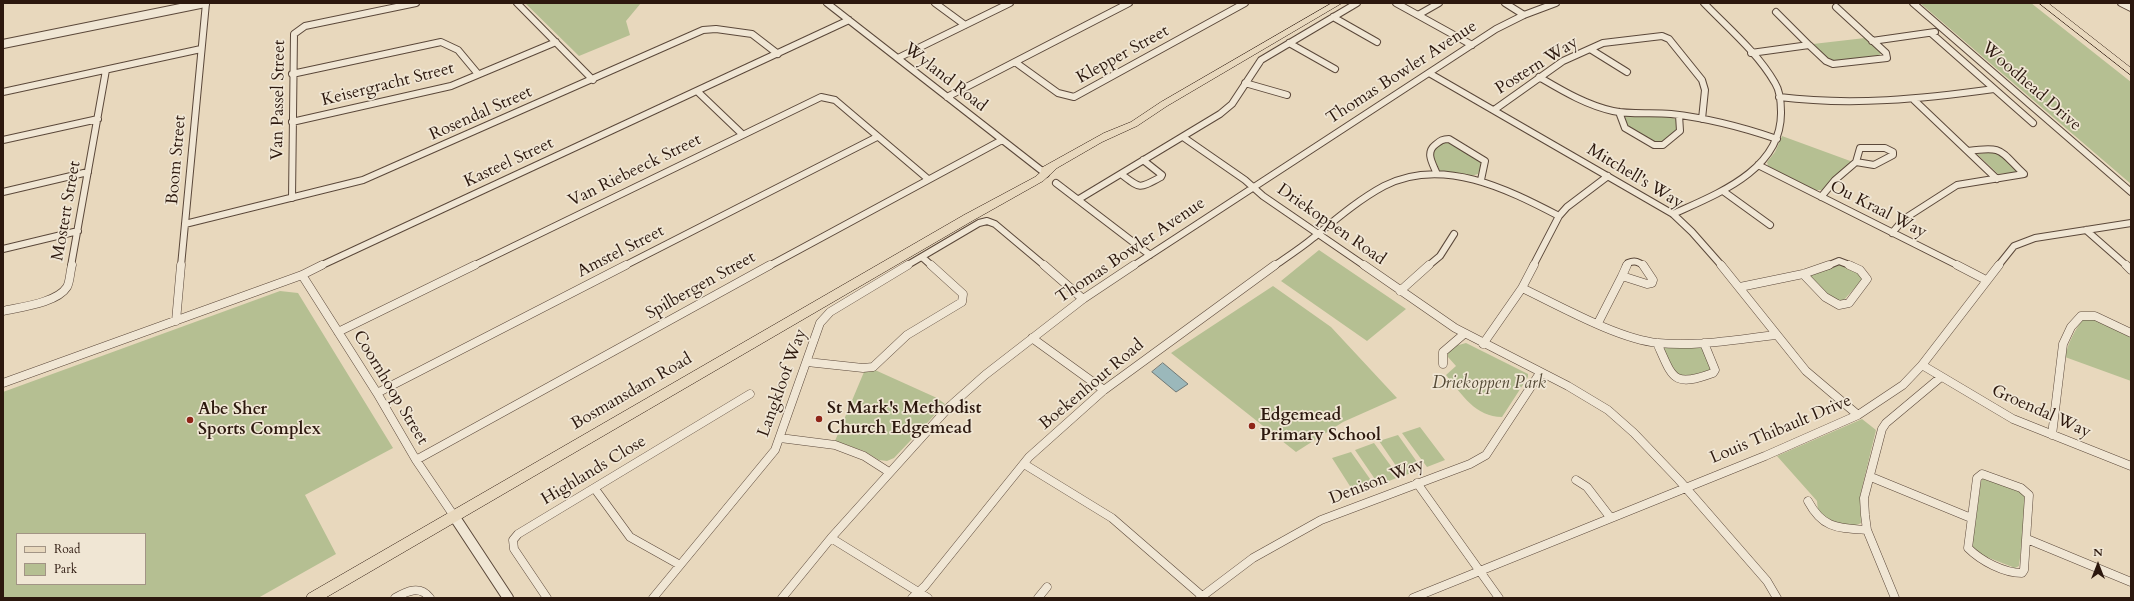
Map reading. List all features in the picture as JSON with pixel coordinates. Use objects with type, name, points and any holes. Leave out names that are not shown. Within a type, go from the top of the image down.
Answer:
[{"type":"main road","name":"Bosmansdam Road","points":[[313,598],[1102,139],[1134,124],[1164,104],[1338,3]]},
{"type":"main road","points":[[2043,3],[2131,72]]},
{"type":"street","points":[[3,40],[185,3]]},
{"type":"street","points":[[3,44],[206,3]]},
{"type":"street","name":"Boom Street","points":[[176,320],[206,3]]},
{"type":"street","name":"Van Passel Street","points":[[292,198],[292,74],[294,34],[297,30],[392,6],[416,3]]},
{"type":"street","points":[[517,3],[592,80]]},
{"type":"street","name":"Wyland Road","points":[[827,3],[1002,140],[1047,171]]},
{"type":"street","points":[[935,3],[965,25]]},
{"type":"street","points":[[898,58],[1010,3]]},
{"type":"street","points":[[947,97],[1128,3]]},
{"type":"street","name":"Klepper Street","points":[[1015,62],[1058,93],[1074,97],[1245,3]]},
{"type":"street","points":[[1079,199],[1225,110],[1261,60],[1357,3]]},
{"type":"street","points":[[1396,3],[1472,45]]},
{"type":"street","points":[[1505,3],[1524,15]]},
{"type":"street","name":"Thomas Bowler Avenue","points":[[782,598],[831,538],[889,472],[964,392],[1032,338],[1083,299],[1472,45],[1524,15],[1556,3]]},
{"type":"street","points":[[1673,214],[1723,191],[1758,165],[1770,154],[1777,139],[1782,119],[1779,97],[1774,82],[1751,53],[1704,3]]},
{"type":"street","name":"Woodhead Drive","points":[[1913,3],[2131,192]]},
{"type":"street","points":[[2121,3],[2131,8]]},
{"type":"street","points":[[1418,15],[1439,4]]},
{"type":"street","points":[[1776,12],[1826,61],[1833,64],[1887,58],[1886,53],[1836,6]]},
{"type":"street","points":[[1333,17],[1377,42]]},
{"type":"street","name":"Kasteel Street","points":[[3,383],[302,275],[849,20]]},
{"type":"street","name":"Rosendal Street","points":[[185,224],[363,180],[707,29],[752,34],[778,54]]},
{"type":"street","points":[[1872,41],[1946,31]]},
{"type":"street","points":[[1931,33],[2033,123]]},
{"type":"street","name":"Postern Way","points":[[1494,110],[1539,77],[1564,61],[1590,49],[1609,42],[1658,35],[1666,37],[1702,80],[1705,90],[1702,119]]},
{"type":"street","points":[[292,74],[441,42],[450,44],[455,48],[478,74]]},
{"type":"street","name":"Keisergracht Street","points":[[292,122],[451,86],[556,42]]},
{"type":"street","points":[[1290,43],[1334,69]]},
{"type":"street","points":[[1751,53],[1809,45]]},
{"type":"street","points":[[3,92],[201,49]]},
{"type":"street","points":[[1590,49],[1627,72]]},
{"type":"street","name":"Mostert Street","points":[[3,311],[52,298],[64,291],[68,286],[106,70]]},
{"type":"street","name":"Mitchell's Way","points":[[1429,73],[1673,214],[1692,232],[1740,287],[1806,370],[1858,415]]},
{"type":"street","points":[[1539,77],[1596,106],[1619,112],[1679,115],[1746,128],[1777,139]]},
{"type":"street","points":[[1245,83],[1287,95]]},
{"type":"street","points":[[1779,97],[1840,104],[1891,103],[1994,89]]},
{"type":"street","points":[[697,91],[742,134]]},
{"type":"street","name":"Van Riebeeck Street","points":[[338,332],[813,99],[825,96],[834,100],[928,179]]},
{"type":"street","points":[[1914,100],[1997,179]]},
{"type":"street","points":[[1619,112],[1625,128],[1658,146],[1663,145],[1678,134],[1681,127],[1679,115]]},
{"type":"street","points":[[3,140],[98,120]]},
{"type":"street","name":"Amstel Street","points":[[377,393],[877,137]]},
{"type":"street","name":"Driekoppen Road","points":[[1183,137],[1317,234],[1464,334],[1588,397],[1617,417],[1684,487],[1767,581],[1777,598]]},
{"type":"street","points":[[1437,174],[1429,153],[1430,148],[1442,139],[1449,139],[1485,161],[1481,180]]},
{"type":"street","name":"Spilbergen Street","points":[[416,460],[928,179],[1002,140]]},
{"type":"street","points":[[1821,197],[1835,180],[1856,162],[1859,150],[1862,148],[1885,148],[1893,152],[1893,155],[1876,164],[1856,162]]},
{"type":"street","points":[[1892,233],[1904,219],[1950,189],[1962,184],[2021,176],[2024,172],[1998,149],[1990,148],[1968,151]]},
{"type":"street","points":[[1121,174],[1140,187],[1146,186],[1160,177],[1162,174],[1160,172],[1143,160]]},
{"type":"street","name":"Ou Kraal Way","points":[[1758,165],[1986,280]]},
{"type":"street","points":[[3,192],[88,172]]},
{"type":"street","name":"Boekenhout Road","points":[[915,595],[1029,458],[1104,390],[1317,234],[1322,228],[1382,187],[1407,178],[1437,174],[1481,180],[1506,189],[1559,216]]},
{"type":"street","points":[[1483,344],[1522,288],[1559,216],[1567,207],[1608,176]]},
{"type":"street","points":[[1056,182],[1150,255]]},
{"type":"street","points":[[1723,191],[1770,225]]},
{"type":"street","name":"Langkloof Way","points":[[653,598],[764,466],[775,450],[820,323],[826,315],[922,257],[979,224],[987,221],[993,222],[1083,299]]},
{"type":"street","name":"Louis Thibault Drive","points":[[1413,598],[1684,487],[1766,456],[1858,415],[1903,385],[1922,365],[2009,250],[2020,242],[2035,238],[2131,223]]},
{"type":"street","points":[[2086,230],[2131,270]]},
{"type":"street","points":[[3,249],[78,231]]},
{"type":"street","points":[[1400,291],[1440,256],[1454,234]]},
{"type":"street","points":[[807,362],[866,368],[873,367],[907,335],[962,302],[964,298],[963,294],[922,257]]},
{"type":"street","points":[[1740,287],[1803,274],[1824,268],[1839,261],[1860,270],[1867,279],[1849,303],[1839,305],[1825,297],[1803,274]]},
{"type":"street","name":"Coornhoop Street","points":[[302,275],[377,393],[416,460],[454,516]]},
{"type":"street","points":[[1598,323],[1622,276]]},
{"type":"street","points":[[1522,288],[1631,338],[1657,343],[1704,343],[1777,335]]},
{"type":"street","points":[[2052,435],[2063,344],[2076,320],[2081,316],[2095,316],[2131,333]]},
{"type":"street","points":[[1443,364],[1443,352],[1464,334]]},
{"type":"street","points":[[1032,338],[1104,390]]},
{"type":"street","points":[[1657,343],[1675,377],[1680,381],[1687,383],[1713,373],[1715,370],[1704,343]]},
{"type":"street","name":"Groendal Way","points":[[1922,365],[1999,412],[2052,435],[2131,466]]},
{"type":"street","name":"Denison Way","points":[[1201,597],[1253,558],[1293,534],[1327,518],[1470,464],[1486,455],[1540,373]]},
{"type":"street","points":[[1895,598],[1867,530],[1864,498],[1871,477],[1874,457],[1882,429],[1942,377]]},
{"type":"street","name":"Highlands Close","points":[[547,598],[514,549],[513,540],[521,532],[595,489],[750,394]]},
{"type":"street","points":[[780,438],[835,445],[864,456],[889,472]]},
{"type":"street","points":[[1024,464],[1112,518],[1201,597]]},
{"type":"street","points":[[1982,474],[2021,488],[2029,495],[2027,539],[2024,570],[2022,573],[2014,573],[1977,557],[1970,551],[1968,545],[1977,478],[1982,474]]},
{"type":"street","points":[[1871,477],[1972,518]]},
{"type":"street","points":[[1576,480],[1587,487],[1610,517]]},
{"type":"street","points":[[1417,483],[1499,598]]},
{"type":"street","points":[[595,489],[630,537],[680,565]]},
{"type":"street","points":[[1808,501],[1814,511],[1828,526],[1867,530]]},
{"type":"street","points":[[454,516],[508,598]]},
{"type":"street","points":[[831,538],[915,595],[928,598]]},
{"type":"street","points":[[2027,539],[2131,582]]},
{"type":"street","points":[[1038,598],[1047,587]]},
{"type":"street","points":[[395,598],[408,592],[419,590],[427,593],[430,598]]},
{"type":"green space","points":[[525,3],[641,3],[626,21],[630,35],[579,56]]},
{"type":"green space","points":[[1920,3],[2031,3],[2131,82],[2131,184]]},
{"type":"green space","points":[[1865,38],[1881,53],[1880,55],[1834,61],[1829,60],[1813,44]]},
{"type":"green space","points":[[1626,115],[1669,116],[1677,120],[1677,130],[1663,143],[1656,144],[1629,128],[1625,118]]},
{"type":"green space","points":[[1782,136],[1853,162],[1822,190],[1812,190],[1768,166],[1767,162],[1775,152]]},
{"type":"green space","points":[[1444,141],[1448,141],[1482,163],[1478,174],[1471,176],[1440,171],[1431,152]]},
{"type":"green space","points":[[1996,152],[2018,172],[1998,174],[1977,154]]},
{"type":"green space","points":[[1319,250],[1406,309],[1367,341],[1281,281]]},
{"type":"green space","points":[[1840,263],[1860,272],[1863,279],[1842,302],[1832,300],[1809,276]]},
{"type":"green space","points":[[1273,286],[1331,327],[1397,398],[1343,422],[1296,452],[1171,353]]},
{"type":"green space","name":"Abe Sher Sports Complex","points":[[280,291],[298,293],[393,448],[305,495],[336,554],[258,598],[3,598],[3,392]]},
{"type":"green space","points":[[2088,317],[2131,336],[2131,381],[2065,357],[2070,341],[2077,327],[2083,318]]},
{"type":"green space","name":"Driekoppen Park","points":[[1466,343],[1528,374],[1528,377],[1502,417],[1485,413],[1470,404],[1446,375],[1456,366],[1448,357],[1448,352],[1455,346]]},
{"type":"green space","points":[[1662,345],[1699,347],[1703,349],[1712,371],[1682,379],[1672,368]]},
{"type":"green space","points":[[875,370],[937,398],[945,404],[894,458],[887,461],[879,460],[864,451],[835,441],[864,372]]},
{"type":"green space","points":[[1862,419],[1876,430],[1860,496],[1861,523],[1841,525],[1832,523],[1818,511],[1817,501],[1777,456]]},
{"type":"green space","points":[[1420,427],[1445,460],[1427,467],[1402,433]]},
{"type":"green space","points":[[1398,435],[1422,469],[1403,476],[1379,441]]},
{"type":"green space","points":[[1374,443],[1399,477],[1379,485],[1355,450]]},
{"type":"green space","points":[[1351,452],[1375,486],[1355,494],[1332,458]]},
{"type":"green space","points":[[1984,478],[2015,488],[2027,499],[2019,566],[2015,568],[1979,554],[1972,547],[1981,481]]},
{"type":"water","points":[[1163,363],[1188,384],[1176,392],[1152,372]]},
{"type":"place","name":"St Mark's Methodist Church Edgemead","points":[[819,419]]},
{"type":"place","name":"Abe Sher Sports Complex","points":[[190,420]]},
{"type":"place","name":"Edgemead Primary School","points":[[1252,426]]}]
